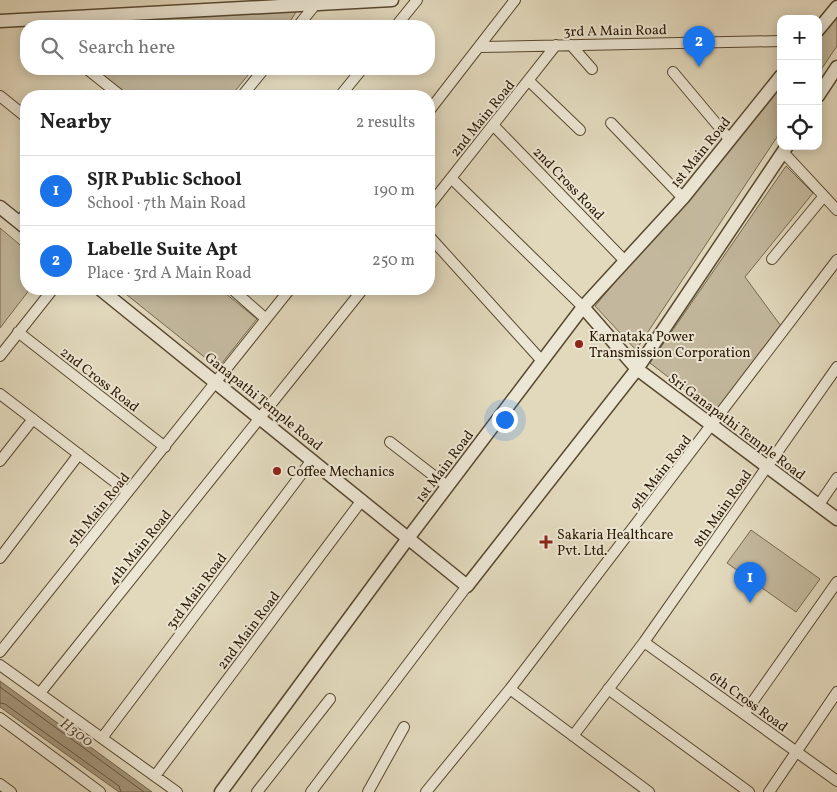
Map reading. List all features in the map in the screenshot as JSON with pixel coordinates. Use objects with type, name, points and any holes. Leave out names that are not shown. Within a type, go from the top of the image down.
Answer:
[{"type":"street","points":[[78,20],[392,0]]},
{"type":"street","points":[[401,20],[417,0]]},
{"type":"street","points":[[435,103],[515,0]]},
{"type":"street","points":[[303,20],[315,5]]},
{"type":"street","points":[[822,25],[837,7]]},
{"type":"street","points":[[0,22],[20,23]]},
{"type":"street","name":"3rd A Main Road","points":[[479,47],[777,41]]},
{"type":"street","name":"2nd Main Road","points":[[435,199],[556,45]]},
{"type":"street","points":[[572,45],[592,69]]},
{"type":"street","points":[[822,90],[837,67]]},
{"type":"street","points":[[673,72],[730,140]]},
{"type":"street","points":[[95,75],[113,90]]},
{"type":"street","points":[[247,90],[259,75]]},
{"type":"street","points":[[345,90],[357,75]]},
{"type":"street","points":[[529,81],[580,130]]},
{"type":"street","name":"1st Main Road","points":[[221,792],[409,537],[583,307],[683,198],[777,81]]},
{"type":"street","points":[[0,96],[20,112]]},
{"type":"street","points":[[611,123],[683,198]]},
{"type":"street","name":"2nd Cross Road","points":[[493,125],[625,261]]},
{"type":"street","points":[[311,792],[467,586],[637,369],[784,150]]},
{"type":"street","points":[[786,150],[837,210]]},
{"type":"street","points":[[452,178],[583,307]]},
{"type":"street","points":[[772,259],[824,196]]},
{"type":"street","points":[[0,207],[20,219]]},
{"type":"street","points":[[435,243],[542,361]]},
{"type":"street","name":"9th Main Road","points":[[426,792],[510,689],[713,426],[837,260]]},
{"type":"street","points":[[0,356],[47,295]]},
{"type":"street","name":"Ganapathi Temple Road","points":[[107,295],[409,537],[467,586]]},
{"type":"street","points":[[239,295],[266,319]]},
{"type":"street","points":[[216,383],[285,295]]},
{"type":"street","points":[[260,418],[358,295]]},
{"type":"street","name":"Sri Ganapathi Temple Road","points":[[583,307],[637,369],[837,520]]},
{"type":"street","name":"2nd Cross Road","points":[[18,332],[165,447]]},
{"type":"street","name":"8th Main Road","points":[[573,736],[644,642],[837,367]]},
{"type":"street","name":"5th Main Road","points":[[0,652],[216,383]]},
{"type":"street","points":[[0,394],[128,492]]},
{"type":"street","name":"4th Main Road","points":[[40,693],[260,418]]},
{"type":"street","points":[[0,461],[33,419]]},
{"type":"street","points":[[390,442],[448,486]]},
{"type":"street","points":[[0,558],[79,454]]},
{"type":"street","name":"3rd Main Road","points":[[102,738],[312,460]]},
{"type":"street","points":[[818,506],[837,478]]},
{"type":"street","name":"2nd Main Road","points":[[155,776],[362,500]]},
{"type":"street","points":[[744,714],[837,582]]},
{"type":"street","name":"6th Cross Road","points":[[644,642],[837,781]]},
{"type":"street","points":[[0,665],[177,792]]},
{"type":"street","points":[[510,689],[649,792]]},
{"type":"street","points":[[608,689],[749,792]]},
{"type":"street","points":[[769,792],[837,692]]},
{"type":"street","points":[[257,792],[330,699]]},
{"type":"street","points":[[0,718],[100,792]]},
{"type":"street","points":[[368,792],[404,727]]},
{"type":"street","points":[[0,784],[11,792]]},
{"type":"shaded area","points":[[290,10],[296,12],[291,20],[110,20]]},
{"type":"shaded area","points":[[837,18],[837,46],[822,68],[822,60],[822,36]]},
{"type":"shaded area","points":[[101,75],[248,75],[236,90],[119,90]]},
{"type":"shaded area","points":[[777,90],[777,137],[636,350],[595,306]]},
{"type":"shaded area","points":[[786,166],[813,193],[745,277],[781,326],[715,413],[650,363]]},
{"type":"shaded area","points":[[0,228],[20,245],[20,295],[25,295],[0,328]]},
{"type":"shaded area","points":[[127,295],[227,295],[257,319],[218,368]]},
{"type":"shaded area","points":[[751,530],[820,579],[796,612],[727,563]]},
{"type":"water","points":[[0,681],[152,792],[119,792],[0,707]]},
{"type":"place","name":"Labelle Suite Apt","points":[[699,67]]},
{"type":"place","name":"Karnataka Power Transmission Corporation","points":[[579,344]]},
{"type":"place","name":"Coffee Mechanics","points":[[277,471]]},
{"type":"place","name":"Sakaria Healthcare Pvt. Ltd.","points":[[546,542]]},
{"type":"place","name":"SJR Public School","points":[[750,603]]},
{"type":"water label","name":"H300","points":[[77,732]]}]
